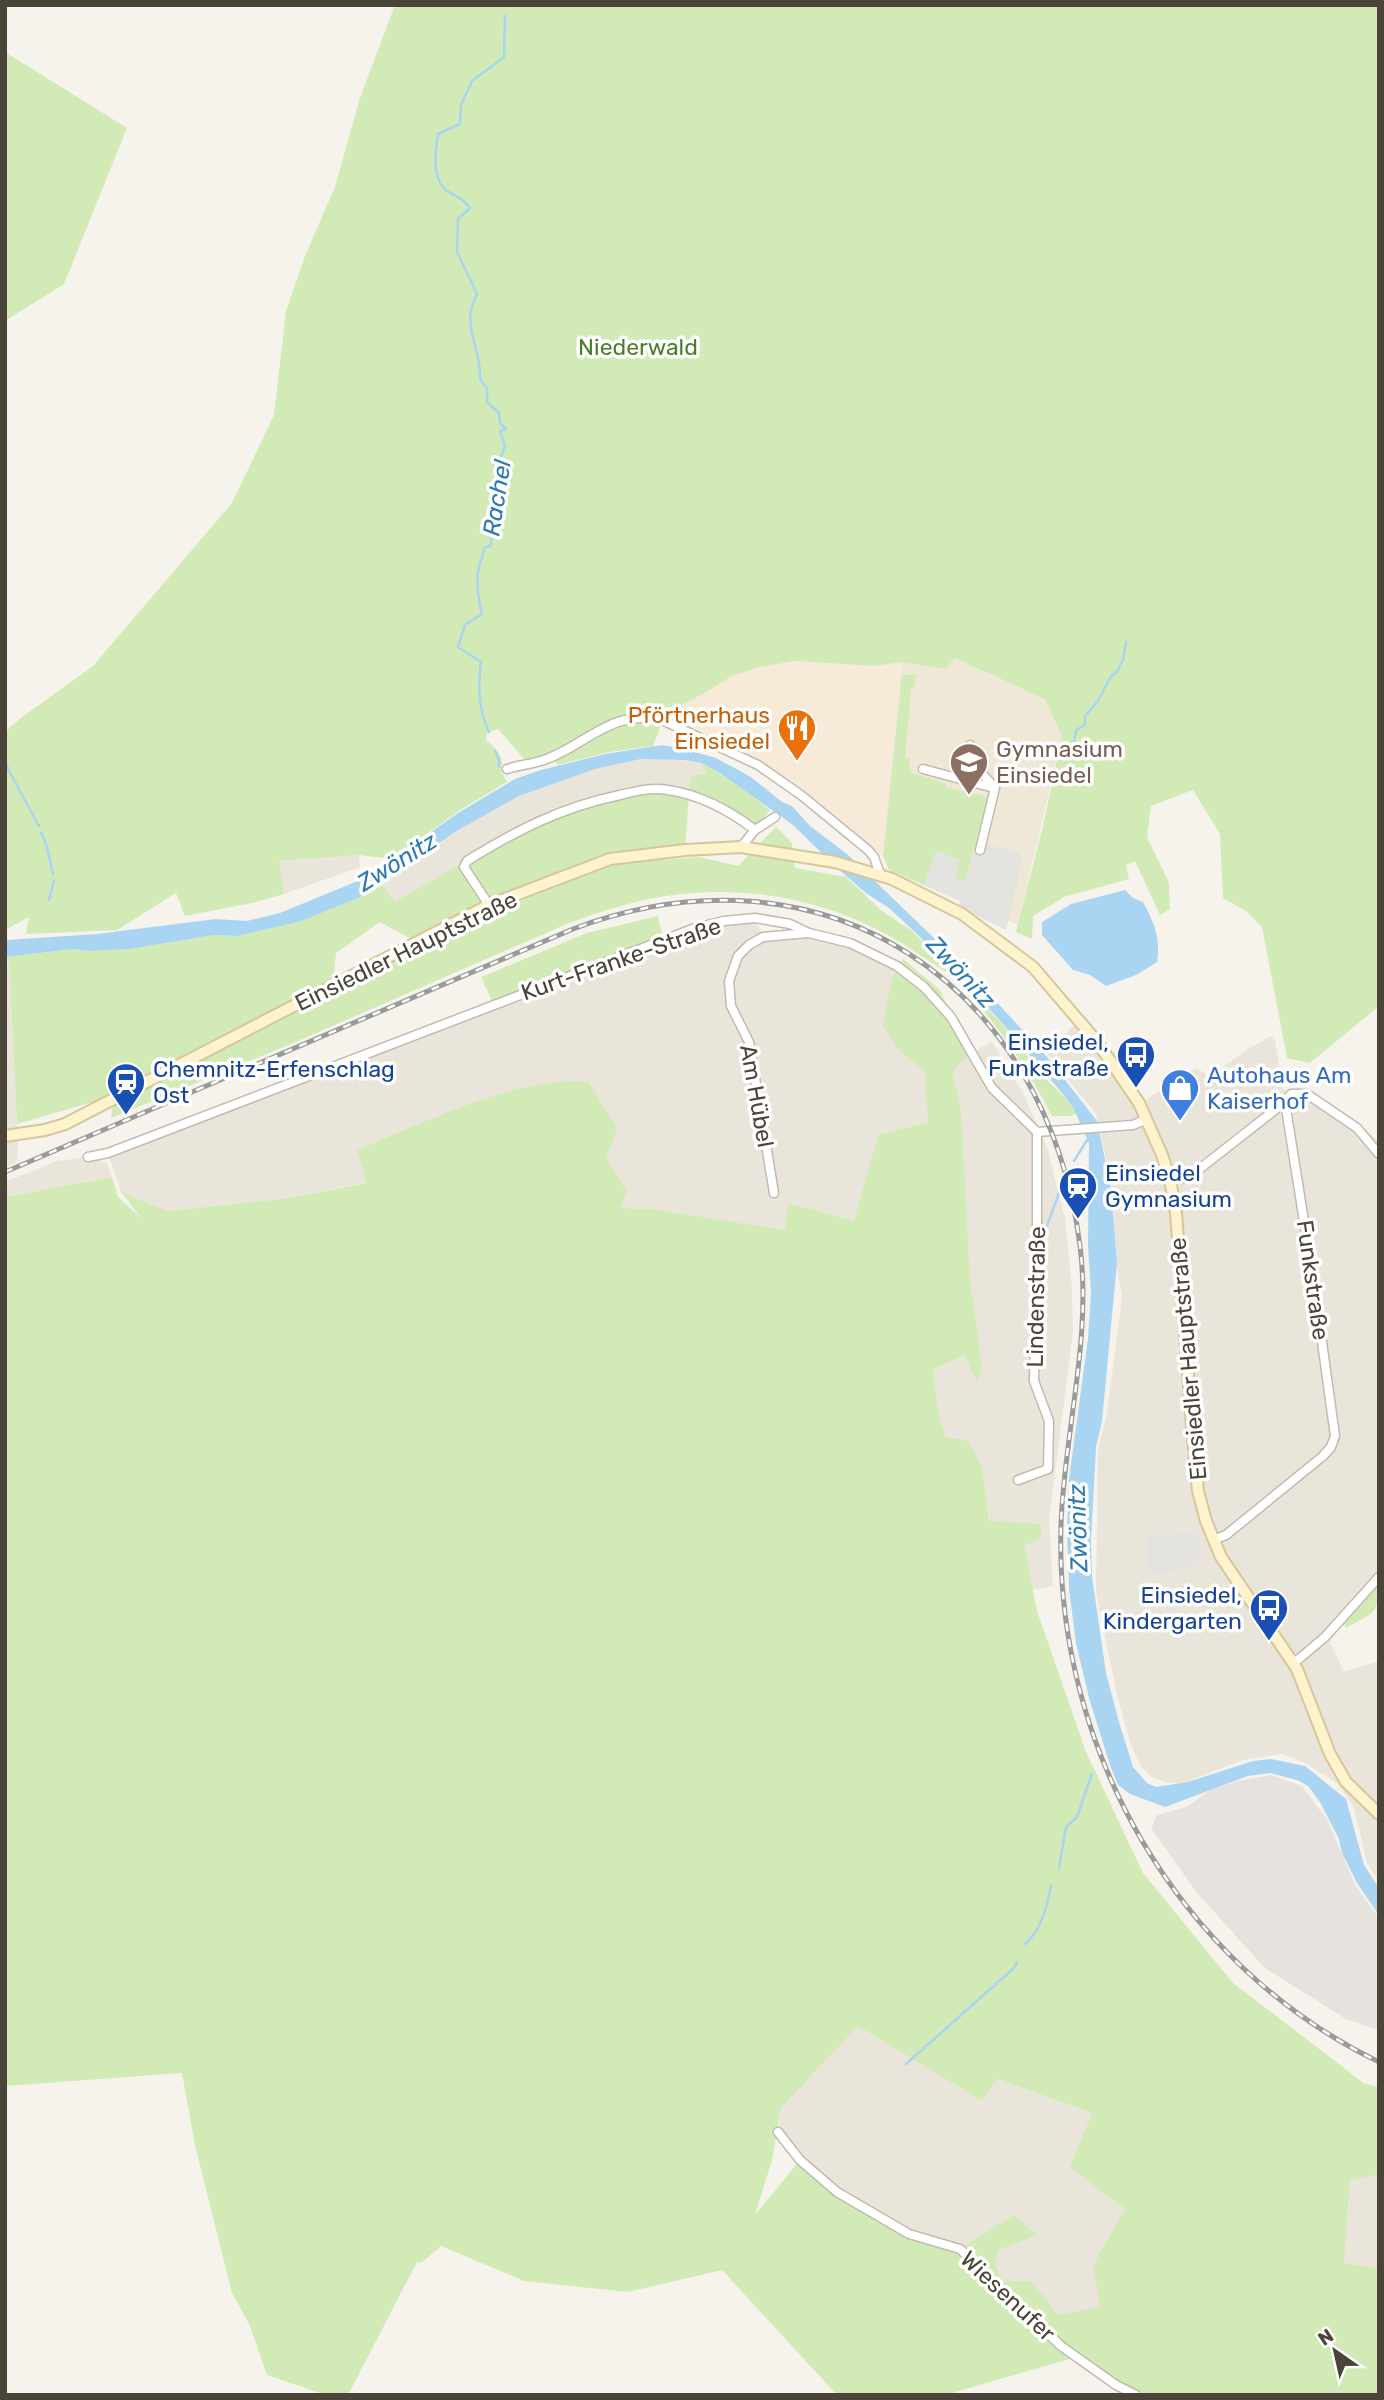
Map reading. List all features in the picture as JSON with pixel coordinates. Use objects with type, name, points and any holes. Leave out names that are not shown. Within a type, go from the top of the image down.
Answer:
[{"type":"main road","name":"Einsiedler Hauptstraße","points":[[5,1136],[46,1130],[65,1124],[489,905],[610,859],[685,850],[741,847],[809,857],[880,874],[962,914],[1033,967],[1098,1043],[1147,1119],[1170,1180],[1177,1213],[1198,1491],[1206,1521],[1213,1540],[1237,1583],[1294,1664],[1310,1698],[1330,1754],[1346,1782],[1379,1814]]},
{"type":"street","points":[[506,769],[544,760],[607,725],[627,719],[656,719],[758,765],[801,795],[868,850],[879,867],[880,874]]},
{"type":"street","points":[[970,746],[970,760],[995,788]]},
{"type":"street","points":[[923,769],[995,788]]},
{"type":"street","points":[[980,850],[995,788]]},
{"type":"street","points":[[489,905],[464,867],[467,860],[537,820],[607,797],[644,790],[668,790],[701,798],[732,813],[755,830]]},
{"type":"street","points":[[741,847],[755,830],[775,817]]},
{"type":"street","name":"Kurt-Franke-Straße","points":[[88,1157],[108,1153],[695,928],[724,921],[755,918],[790,924],[809,933],[849,943],[897,966],[924,987],[951,1017],[992,1088],[1037,1132]]},
{"type":"street","name":"Am Hübel","points":[[774,1194],[749,1042],[731,1006],[730,981],[738,956],[749,945],[763,937],[809,933]]},
{"type":"street","points":[[1170,1180],[1188,1178],[1292,1094],[1307,1094],[1357,1128],[1379,1154]]},
{"type":"street","name":"Funkstraße","points":[[1213,1540],[1226,1535],[1323,1456],[1331,1447],[1335,1436],[1285,1102]]},
{"type":"street","points":[[1037,1132],[1133,1125],[1147,1119]]},
{"type":"street","name":"Lindenstraße","points":[[1018,1480],[1048,1469],[1049,1421],[1034,1381],[1037,1132]]},
{"type":"street","points":[[1294,1664],[1325,1637],[1379,1577]]},
{"type":"street","name":"Wiesenufer","points":[[778,2132],[800,2160],[837,2192],[909,2234],[960,2249],[1061,2346],[1116,2385],[1136,2395]]},
{"type":"shaded area","name":"Gymnasium Einsiedel","points":[[953,658],[1045,699],[1062,736],[1018,925],[889,870],[883,856],[902,662],[946,669]]},
{"type":"shaded area","points":[[795,661],[874,666],[902,662],[883,856],[801,787],[756,758],[678,721],[675,708],[732,676],[760,667]]},
{"type":"shaded area","points":[[658,758],[701,763],[708,774],[689,794],[467,861],[395,903],[382,885],[455,832],[519,796],[594,769]]},
{"type":"shaded area","points":[[976,842],[1015,851],[1021,855],[1022,863],[1006,930],[959,907],[960,901],[924,885],[936,851],[960,860],[955,878],[965,882]]},
{"type":"shaded area","points":[[359,855],[360,867],[284,894],[278,861]]},
{"type":"shaded area","points":[[755,918],[763,937],[809,933],[849,943],[897,966],[899,1051],[926,1071],[928,1122],[878,1135],[855,1221],[788,1203],[785,1230],[653,1209],[619,1208],[358,1150],[368,1182],[282,1199],[167,1211],[121,1192],[108,1153],[695,928]]},
{"type":"shaded area","points":[[9,961],[18,1149],[16,1163],[5,1167],[5,962]]},
{"type":"shaded area","points":[[1085,1015],[1145,1100],[1196,1068],[1210,1076],[1271,1036],[1275,1041],[1283,1089],[1330,1115],[1360,1126],[1379,1141],[1379,1584],[1329,1640],[1344,1672],[1379,1661],[1379,1882],[1367,1863],[1354,1808],[1338,1784],[1307,1764],[1282,1754],[1243,1760],[1181,1784],[1150,1776],[1140,1765],[1131,1745],[1117,1695],[1096,1592],[1098,1448],[1107,1414],[1122,1297],[1117,1268],[1112,1187],[1096,1114],[1046,1052]]},
{"type":"shaded area","points":[[992,1041],[1024,1095],[1047,1147],[1065,1219],[1072,1289],[1073,1332],[1049,1520],[1053,1586],[1031,1590],[1023,1544],[989,1521],[982,1466],[946,1437],[939,1418],[933,1369],[964,1354],[982,1365],[969,1280],[961,1109],[952,1072],[968,1055]]},
{"type":"shaded area","points":[[88,1157],[107,1163],[112,1177],[5,1197],[5,1182],[57,1161]]},
{"type":"shaded area","points":[[1195,1531],[1205,1556],[1177,1572],[1148,1573],[1147,1536]]},
{"type":"shaded area","points":[[1271,1775],[1302,1786],[1328,1821],[1355,1885],[1379,1918],[1379,2030],[1346,2019],[1265,1968],[1197,1893],[1151,1828],[1157,1815],[1187,1807],[1209,1791],[1238,1781]]},
{"type":"shaded area","points":[[857,2025],[982,2101],[998,2079],[1092,2113],[1082,2138],[1126,2209],[1093,2265],[1111,2312],[1061,2346],[909,2234],[817,2177],[778,2132],[781,2108]]},
{"type":"shaded area","points":[[1379,2174],[1379,2268],[1344,2263],[1350,2181]]},
{"type":"green space","name":"Niederwald","points":[[395,5],[1379,5],[1379,1006],[1310,1063],[1287,1058],[1262,927],[1246,911],[1223,898],[1220,834],[1193,790],[1151,806],[1147,837],[1169,883],[1170,909],[1160,915],[1135,861],[1126,865],[1129,879],[1064,897],[1033,916],[1032,939],[1016,932],[1062,736],[1045,699],[954,658],[946,669],[902,662],[874,666],[795,661],[760,667],[732,676],[675,708],[624,716],[543,756],[526,761],[498,729],[487,733],[486,740],[499,754],[501,772],[507,782],[460,810],[392,859],[359,855],[279,861],[284,894],[185,916],[176,893],[117,930],[26,934],[29,917],[5,930],[5,732],[93,666],[232,503],[274,415],[286,311],[305,256],[335,187],[360,98]]},
{"type":"green space","points":[[5,52],[127,128],[64,284],[5,321]]},
{"type":"green space","points":[[902,675],[916,675],[914,687],[911,688],[905,758],[910,759],[909,769],[912,773],[946,784],[946,787],[988,797],[965,882],[954,878],[960,860],[936,852],[924,885],[889,870],[883,856]]},
{"type":"green space","points":[[641,720],[661,725],[653,746],[609,752],[557,765],[555,757],[611,727]]},
{"type":"green space","points":[[701,763],[733,781],[770,810],[755,830],[689,795],[685,850],[610,859],[489,905],[417,942],[380,922],[336,953],[332,991],[494,911],[611,864],[699,857],[738,866],[776,827],[792,843],[795,868],[846,877],[882,911],[912,931],[974,993],[1048,1081],[1079,1112],[1071,1116],[1052,1116],[1008,1043],[968,993],[946,972],[894,939],[864,923],[800,901],[734,892],[700,892],[641,901],[569,923],[291,1044],[111,1118],[113,1105],[103,1099],[17,1124],[9,962],[6,957],[75,949],[130,949],[214,935],[238,936],[302,921],[363,896],[382,885],[395,902],[537,820],[644,790],[689,794],[691,776],[707,774]]},
{"type":"green space","points":[[658,916],[662,935],[492,1001],[481,977],[587,933]]},
{"type":"green space","points":[[903,959],[940,990],[968,1055],[952,1072],[961,1109],[970,1282],[982,1365],[977,1382],[964,1355],[933,1369],[939,1418],[946,1437],[968,1441],[982,1466],[989,1521],[1041,1524],[1041,1539],[1024,1545],[1037,1611],[1086,1752],[1143,1873],[1233,1983],[1365,2084],[1379,2087],[1379,2174],[1350,2181],[1344,2263],[1379,2268],[1379,2395],[1136,2395],[1076,2357],[945,2395],[837,2395],[722,2270],[628,2292],[524,2281],[441,2246],[421,2263],[417,2262],[348,2395],[326,2395],[267,2375],[250,2326],[232,2293],[195,2145],[182,2073],[5,2086],[5,1197],[112,1177],[118,1197],[142,1219],[121,1192],[167,1211],[282,1199],[367,1183],[357,1150],[440,1115],[503,1093],[562,1082],[589,1082],[617,1129],[606,1158],[627,1191],[620,1208],[653,1209],[785,1230],[788,1203],[854,1221],[878,1135],[928,1122],[925,1071],[899,1051],[883,1025],[898,966]],"holes":[[[858,2026],[982,2101],[998,2079],[1092,2113],[1070,2167],[1125,2209],[1093,2265],[1100,2307],[1057,2315],[1032,2281],[1002,2281],[995,2263],[997,2251],[1037,2235],[1014,2215],[960,2249],[909,2234],[817,2177],[800,2160],[755,2215],[772,2160],[781,2108]]]},
{"type":"green space","points":[[1379,1584],[1378,1602],[1372,1612],[1346,1628],[1344,1623]]},
{"type":"water","name":"Zwönitz","points":[[662,745],[716,758],[751,777],[782,802],[792,806],[810,826],[847,854],[969,972],[1047,1057],[1097,1121],[1111,1188],[1117,1263],[1102,1421],[1096,1447],[1091,1540],[1092,1577],[1106,1673],[1133,1767],[1147,1783],[1156,1787],[1188,1782],[1253,1761],[1271,1759],[1305,1766],[1346,1799],[1364,1865],[1379,1888],[1379,1915],[1357,1883],[1320,1802],[1308,1786],[1297,1780],[1270,1773],[1248,1776],[1165,1807],[1130,1794],[1118,1785],[1089,1698],[1076,1643],[1069,1589],[1069,1479],[1088,1339],[1091,1293],[1088,1246],[1089,1143],[1073,1107],[1057,1087],[994,1014],[917,934],[889,908],[867,894],[836,867],[793,825],[720,773],[701,763],[684,760],[641,759],[595,769],[519,796],[455,832],[363,896],[302,921],[238,936],[214,935],[130,949],[75,949],[5,957],[7,940],[97,934],[216,919],[247,921],[280,913],[365,878],[458,813],[515,779],[605,754]]},
{"type":"water","points":[[1125,890],[1133,898],[1143,902],[1150,917],[1156,931],[1157,962],[1136,975],[1106,986],[1090,975],[1073,970],[1042,935],[1042,922],[1071,904]]},
{"type":"waterway","name":"Rachel","points":[[489,732],[480,698],[481,662],[458,647],[465,625],[482,614],[478,572],[484,548],[490,546],[492,539],[488,530],[492,525],[491,511],[502,476],[501,457],[505,446],[500,431],[506,429],[500,423],[499,413],[487,402],[487,389],[480,379],[470,319],[477,294],[457,252],[458,219],[470,208],[444,188],[437,175],[435,161],[438,134],[460,124],[461,105],[472,81],[504,57],[505,16]]},
{"type":"waterway","points":[[1073,752],[1076,730],[1085,725],[1085,716],[1118,670],[1126,642]]},
{"type":"waterway","name":"Rachel","points":[[495,751],[499,767]]},
{"type":"waterway","points":[[5,759],[39,826]]},
{"type":"waterway","points":[[41,833],[53,874]]},
{"type":"waterway","points":[[49,900],[54,881]]},
{"type":"waterway","points":[[1074,1161],[1089,1137]]},
{"type":"waterway","points":[[1045,1231],[1059,1193]]},
{"type":"waterway","points":[[1059,1868],[1066,1827],[1077,1817],[1092,1774]]},
{"type":"waterway","points":[[1025,1944],[1040,1925],[1051,1885]]},
{"type":"waterway","points":[[906,2064],[1014,1968],[1017,1962]]},
{"type":"railway","points":[[5,1172],[573,929],[666,905],[754,902],[835,918],[909,954],[972,1006],[1022,1073],[1059,1153],[1080,1246],[1083,1281],[1080,1351],[1063,1490],[1061,1525],[1064,1608],[1079,1689],[1105,1767],[1142,1840],[1188,1908],[1243,1968],[1307,2020],[1379,2062]]},
{"type":"place","name":"Pförtnerhaus Einsiedel","points":[[797,762]]},
{"type":"place","name":"Gymnasium Einsiedel","points":[[969,796]]},
{"type":"place","name":"Einsiedel, Funkstraße","points":[[1136,1089]]},
{"type":"place","name":"Chemnitz-Erfenschlag Ost","points":[[126,1116]]},
{"type":"place","name":"Autohaus Am Kaiserhof","points":[[1180,1122]]},
{"type":"place","name":"Einsiedel Gymnasium","points":[[1078,1220]]},
{"type":"place","name":"Einsiedel, Kindergarten","points":[[1269,1642]]}]
